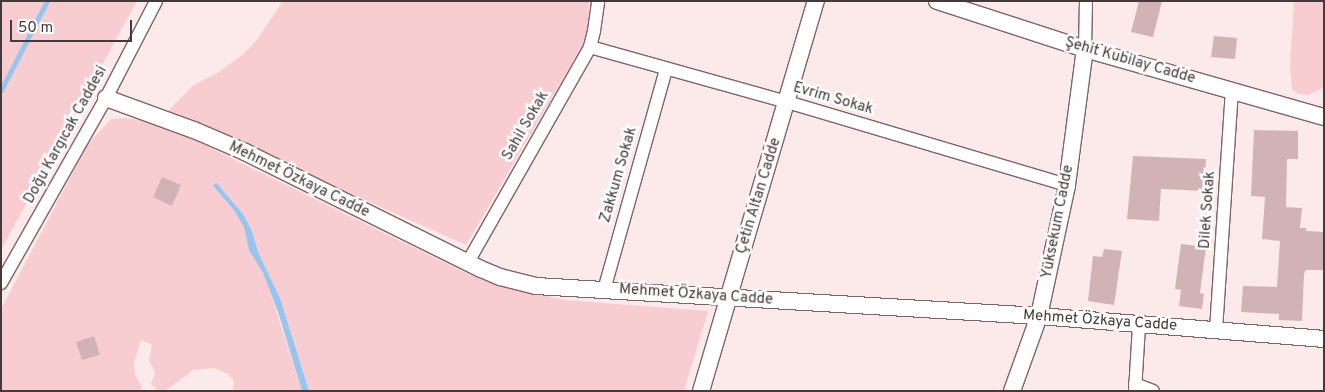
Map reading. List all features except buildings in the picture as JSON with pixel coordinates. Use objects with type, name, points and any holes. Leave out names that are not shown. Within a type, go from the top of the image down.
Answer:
[{"type":"street","name":"Doğu Kargıcak Caddesi","points":[[1,283],[106,98],[156,1]]},
{"type":"street","name":"Sahil Sokak","points":[[468,262],[590,47],[598,1]]},
{"type":"street","name":"Çetin Altan Cadde","points":[[701,391],[816,1]]},
{"type":"street","name":"Şehit Kubilay Cadde","points":[[937,1],[1085,49],[1324,117]]},
{"type":"street","points":[[1085,49],[1086,1]]},
{"type":"street","name":"Evrim Sokak","points":[[590,47],[787,102],[1067,185]]},
{"type":"street","name":"Yüksekum Cadde","points":[[1012,391],[1039,316],[1067,185],[1085,49]]},
{"type":"street","name":"Zakkum Sokak","points":[[604,290],[666,69]]},
{"type":"street","name":"Dilek Sokak","points":[[1216,330],[1232,91]]},
{"type":"street","name":"Mehmet Özkaya Cadde","points":[[106,98],[194,130],[245,152],[500,277],[536,286],[1039,316],[1139,326],[1324,339]]},
{"type":"street","points":[[1139,326],[1135,387],[1153,391]]},
{"type":"shaded area","points":[[1,1],[137,1],[1,250]]},
{"type":"shaded area","points":[[283,1],[589,1],[588,29],[582,46],[466,245],[167,112],[194,85],[219,72],[241,56],[256,41]]},
{"type":"shaded area","points":[[1294,1],[1324,1],[1324,87],[1309,95],[1299,94],[1292,90],[1290,65]]},
{"type":"shaded area","points":[[125,118],[158,123],[176,131],[464,272],[496,285],[565,300],[708,311],[684,391],[309,391],[280,298],[258,252],[252,231],[243,214],[216,182],[213,186],[233,209],[244,227],[268,286],[302,391],[233,391],[234,381],[228,374],[214,368],[193,370],[164,391],[157,390],[151,384],[155,373],[149,360],[152,345],[141,340],[134,362],[135,375],[142,387],[138,391],[1,391],[1,309],[88,144],[111,119]]},
{"type":"water","points":[[216,182],[243,214],[252,231],[258,252],[280,298],[309,391],[302,391],[279,315],[263,273],[249,250],[244,227],[233,209],[213,186]]},
{"type":"waterway","points":[[1,90],[47,1]]}]
